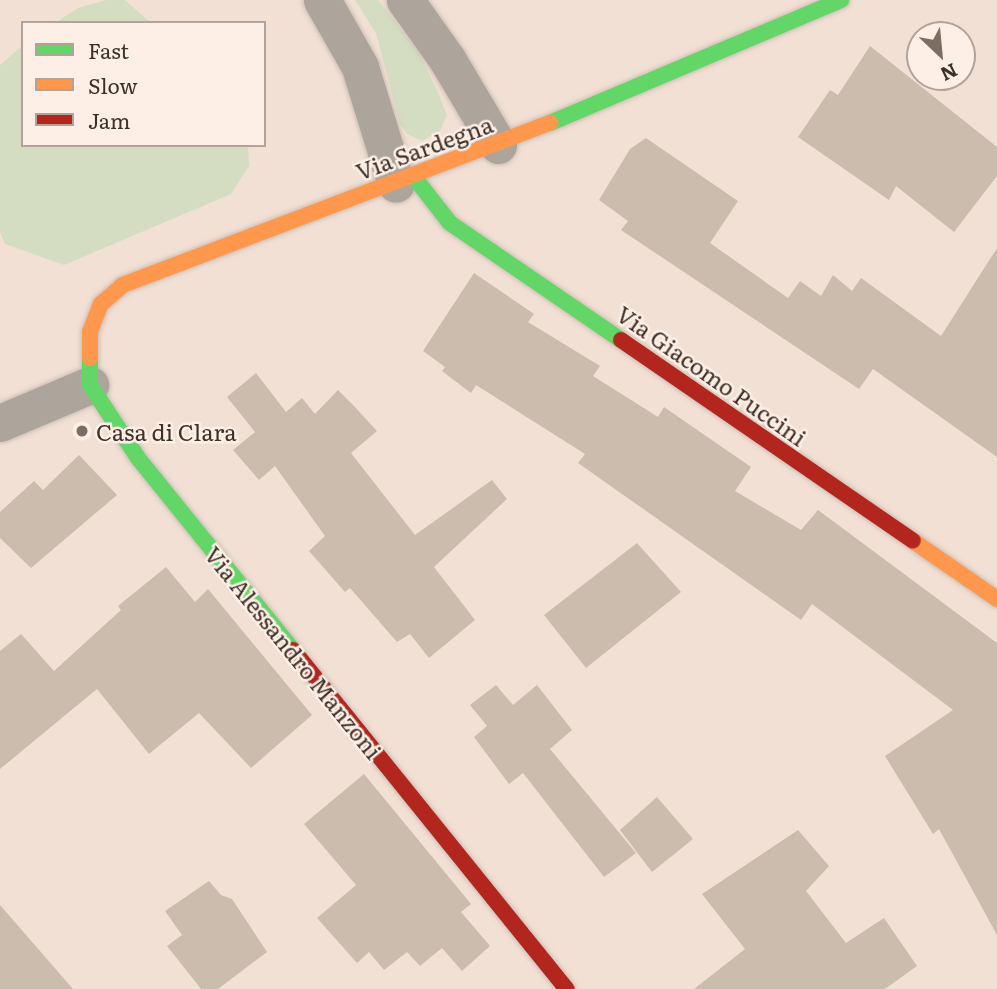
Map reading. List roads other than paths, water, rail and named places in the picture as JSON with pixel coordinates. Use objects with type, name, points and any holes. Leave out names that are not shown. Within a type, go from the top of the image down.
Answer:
[{"type":"street","points":[[322,0],[360,67],[405,180]]},
{"type":"street","points":[[405,0],[447,59],[498,145]]},
{"type":"street","name":"Via Sardegna","points":[[90,385],[90,332],[101,304],[123,285],[498,145],[841,0]]},
{"type":"street","name":"Via Giacomo Puccini","points":[[405,180],[450,223],[997,599]]},
{"type":"street","points":[[0,423],[90,385]]},
{"type":"street","name":"Via Alessandro Manzoni","points":[[90,385],[138,458],[567,989]]},
{"type":"street","points":[[540,989],[556,974]]},
{"type":"place","name":"Casa di Clara","points":[[82,431]]}]
